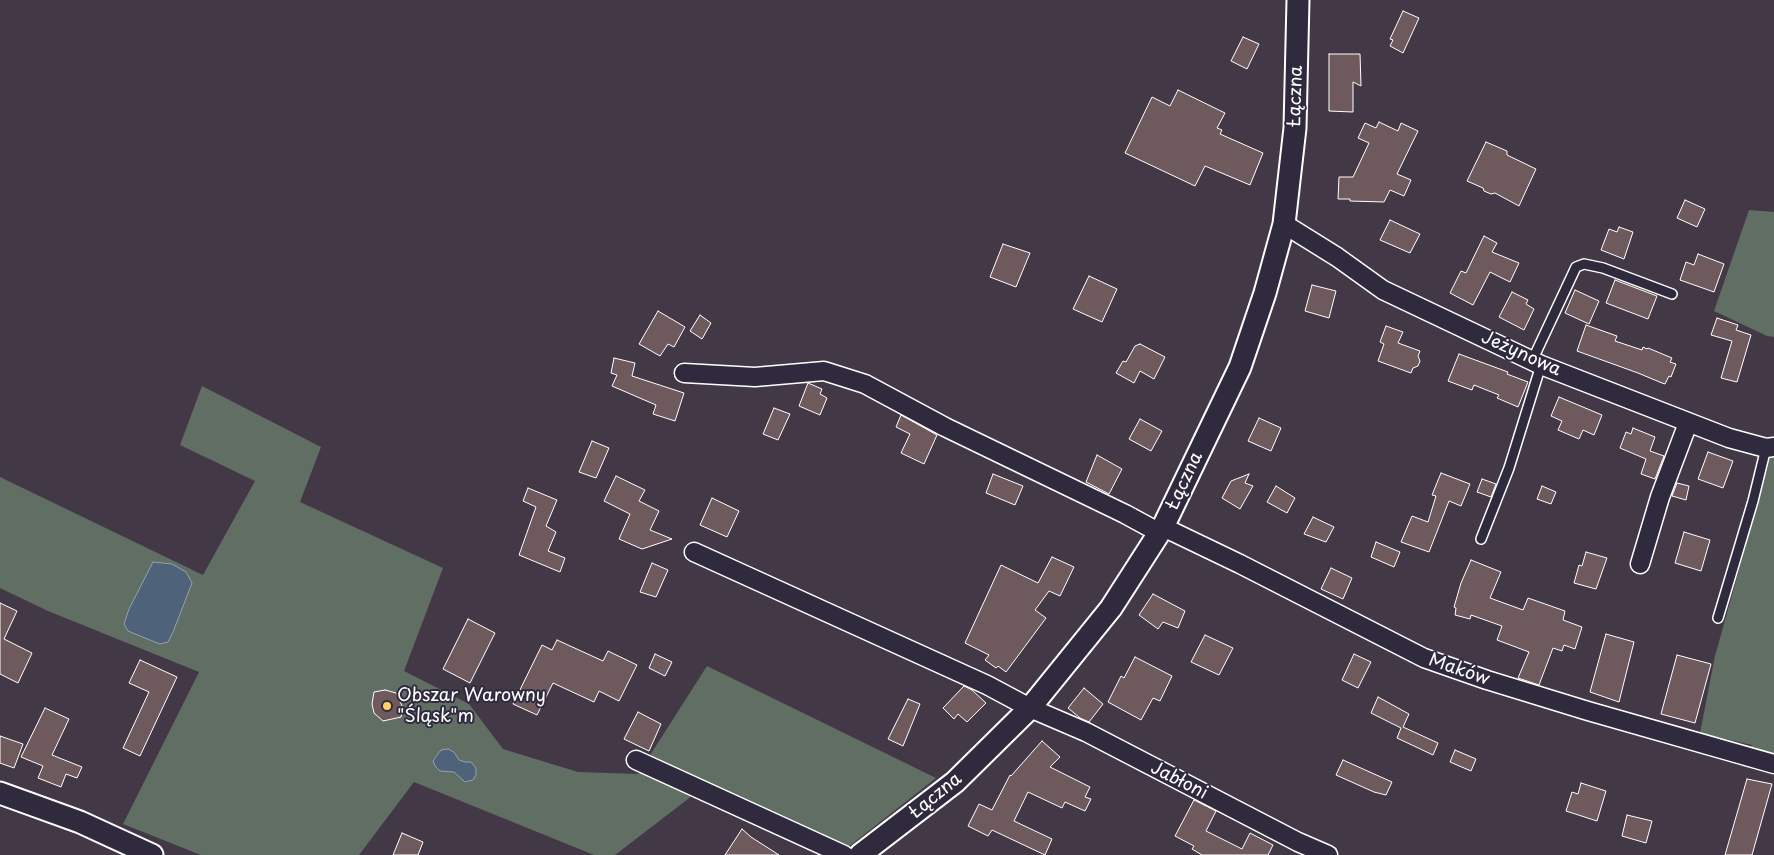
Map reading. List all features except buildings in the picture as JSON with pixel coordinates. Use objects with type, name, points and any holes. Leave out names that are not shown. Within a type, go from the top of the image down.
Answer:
[{"type":"street","name":"Łączna","points":[[860,855],[955,782],[1030,708],[1111,608],[1162,530],[1240,367],[1265,293],[1284,224],[1295,128],[1298,0]]},
{"type":"street","name":"Jeżynowa","points":[[1284,224],[1337,257],[1383,290],[1537,363],[1729,438],[1770,448]]},
{"type":"street","name":"Maków","points":[[684,373],[755,377],[824,371],[865,384],[945,426],[1125,514],[1240,564],[1424,658],[1487,680],[1579,708],[1774,764]]},
{"type":"street","points":[[1640,564],[1660,497],[1688,423]]},
{"type":"street","name":"Jabłoni","points":[[694,552],[987,685],[1030,708],[1086,732],[1328,855]]},
{"type":"street","points":[[636,760],[844,855]]},
{"type":"street","points":[[0,793],[80,822],[152,855]]},
{"type":"lane","points":[[1481,539],[1509,468],[1537,363],[1576,267],[1584,264],[1603,268],[1672,294]]},
{"type":"lane","points":[[1718,618],[1770,448]]},
{"type":"green space","points":[[1749,210],[1774,212],[1774,337],[1767,336],[1714,311]]},
{"type":"green space","points":[[202,386],[321,447],[300,502],[443,568],[404,671],[469,704],[503,749],[578,772],[638,774],[707,666],[936,778],[847,848],[706,782],[688,799],[615,855],[594,855],[414,782],[359,855],[201,855],[123,824],[199,672],[48,611],[0,588],[0,477],[203,575],[255,481],[180,445]]},
{"type":"green space","points":[[1771,455],[1774,455],[1774,773],[1741,766],[1752,745],[1700,733],[1715,656]]},
{"type":"water","points":[[153,562],[172,564],[186,572],[192,583],[168,642],[160,644],[128,631],[124,624],[129,609]]},
{"type":"water","points":[[448,749],[454,752],[459,760],[471,762],[476,768],[476,775],[473,780],[465,782],[454,772],[440,771],[435,766],[433,761],[437,755],[441,750]]},
{"type":"place","name":"Obszar Warowny \"Śląsk\"m","points":[[387,706]]}]
